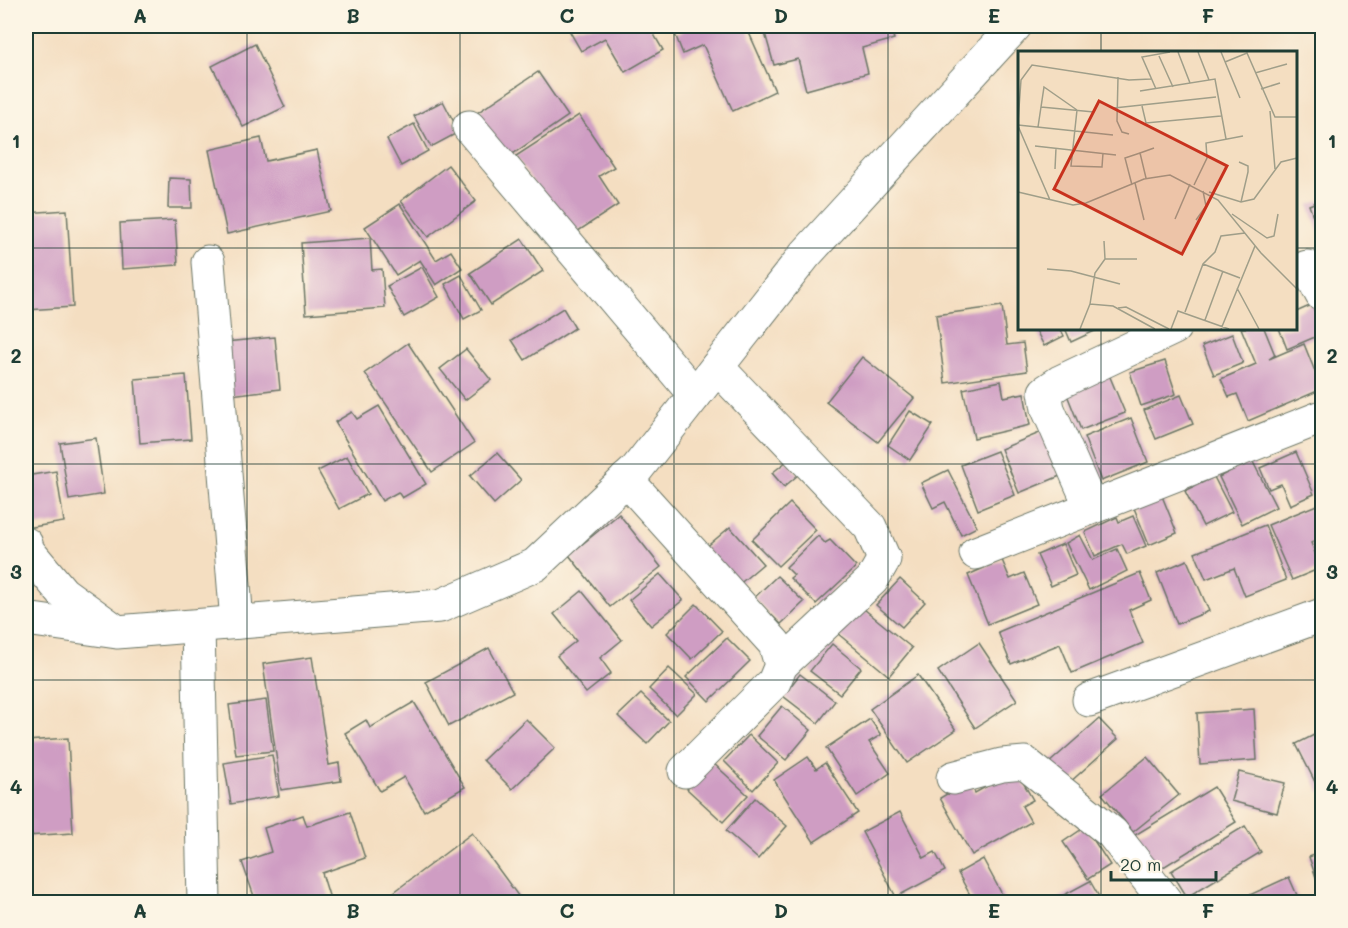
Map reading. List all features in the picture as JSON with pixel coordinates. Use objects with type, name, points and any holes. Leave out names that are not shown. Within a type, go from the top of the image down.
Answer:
[{"type":"street","points":[[26,619],[117,632],[440,606],[535,565],[636,470],[805,255],[1015,26]]},
{"type":"street","points":[[469,127],[695,395]]},
{"type":"street","points":[[208,262],[237,622]]},
{"type":"street","points":[[1297,272],[1307,267],[1323,294]]},
{"type":"street","points":[[1092,507],[1048,409],[1045,392],[1060,382],[1170,330]]},
{"type":"street","points":[[685,771],[774,682],[781,665],[872,580],[884,560],[870,527],[717,367]]},
{"type":"street","points":[[976,553],[1323,417]]},
{"type":"street","points":[[626,479],[775,644],[781,665]]},
{"type":"street","points":[[26,544],[28,551],[63,593],[117,632]]},
{"type":"street","points":[[1089,700],[1323,615]]},
{"type":"street","points":[[26,636],[59,624]]},
{"type":"street","points":[[198,626],[204,903]]},
{"type":"street","points":[[953,778],[1002,765],[1025,764],[1112,833],[1166,903]]},
{"type":"building","points":[[578,26],[649,26],[663,50],[625,72],[605,38],[581,51],[569,30]]},
{"type":"building","points":[[694,26],[746,26],[775,91],[733,111],[703,45],[683,54],[675,34]]},
{"type":"building","points":[[763,26],[890,26],[894,39],[862,48],[868,73],[806,90],[798,59],[774,65]]},
{"type":"building","points":[[255,44],[285,107],[243,127],[212,66]]},
{"type":"building","points":[[538,72],[568,116],[501,162],[471,117]]},
{"type":"building","points":[[443,101],[459,132],[431,147],[414,116]]},
{"type":"building","points":[[579,115],[614,167],[599,176],[618,205],[569,237],[516,156]]},
{"type":"building","points":[[414,124],[428,151],[401,166],[387,139]]},
{"type":"building","points":[[261,138],[266,161],[317,150],[331,211],[227,234],[209,150]]},
{"type":"building","points":[[448,165],[476,201],[428,237],[401,201]]},
{"type":"building","points":[[169,178],[191,179],[192,208],[168,208]]},
{"type":"building","points":[[1322,200],[1322,241],[1309,205]]},
{"type":"building","points":[[400,204],[436,260],[451,251],[462,268],[436,285],[420,260],[396,275],[365,227]]},
{"type":"building","points":[[67,210],[73,307],[26,310],[26,213]]},
{"type":"building","points":[[175,220],[178,265],[122,269],[120,223]]},
{"type":"building","points":[[370,238],[372,270],[382,269],[385,308],[306,314],[301,243]]},
{"type":"building","points":[[522,239],[543,271],[491,305],[470,273]]},
{"type":"building","points":[[422,267],[439,297],[404,317],[387,286]]},
{"type":"building","points":[[461,275],[481,310],[464,319],[445,284]]},
{"type":"building","points":[[1314,304],[1322,325],[1322,334],[1287,349],[1280,330],[1297,330],[1297,312]]},
{"type":"building","points":[[1002,306],[1007,345],[1023,343],[1027,371],[945,383],[936,315]]},
{"type":"building","points":[[563,308],[575,328],[525,360],[512,340]]},
{"type":"building","points":[[1036,330],[1061,330],[1064,336],[1044,346]]},
{"type":"building","points":[[1066,330],[1097,330],[1071,342]]},
{"type":"building","points":[[1242,330],[1265,330],[1275,355],[1269,359],[1304,344],[1322,389],[1248,421],[1237,394],[1229,397],[1221,379],[1256,364]]},
{"type":"building","points":[[1232,334],[1243,363],[1214,375],[1202,346]]},
{"type":"building","points":[[275,337],[280,389],[231,395],[225,342]]},
{"type":"building","points":[[408,343],[474,443],[432,472],[365,373]]},
{"type":"building","points":[[466,349],[491,380],[465,400],[440,369]]},
{"type":"building","points":[[862,357],[914,398],[878,442],[826,402]]},
{"type":"building","points":[[1165,361],[1176,394],[1141,406],[1130,372]]},
{"type":"building","points":[[1105,365],[1125,413],[1081,430],[1062,382]]},
{"type":"building","points":[[186,375],[191,439],[140,443],[135,379]]},
{"type":"building","points":[[1001,381],[1004,397],[1024,393],[1030,425],[974,438],[963,389]]},
{"type":"building","points":[[1181,395],[1193,424],[1156,439],[1144,410]]},
{"type":"building","points":[[379,406],[426,484],[402,498],[398,492],[382,501],[335,422],[352,412],[357,419]]},
{"type":"building","points":[[910,411],[933,425],[910,460],[888,445]]},
{"type":"building","points":[[1131,418],[1148,462],[1101,481],[1084,437]]},
{"type":"building","points":[[1042,432],[1060,476],[1019,493],[1001,449]]},
{"type":"building","points":[[96,438],[104,494],[69,500],[60,443]]},
{"type":"building","points":[[997,451],[1015,495],[978,510],[961,465]]},
{"type":"building","points":[[1296,452],[1314,494],[1290,505],[1281,484],[1269,489],[1260,468]]},
{"type":"building","points":[[497,453],[521,480],[494,504],[470,476]]},
{"type":"building","points":[[347,456],[368,494],[339,509],[318,471]]},
{"type":"building","points":[[1252,460],[1276,507],[1242,524],[1219,477]]},
{"type":"building","points":[[787,461],[798,475],[784,487],[772,473]]},
{"type":"building","points":[[948,470],[977,527],[961,535],[945,502],[933,508],[921,483]]},
{"type":"building","points":[[56,471],[64,522],[26,528],[26,476]]},
{"type":"building","points":[[1214,477],[1232,512],[1203,526],[1185,491]]},
{"type":"building","points":[[1162,496],[1177,533],[1149,545],[1134,508]]},
{"type":"building","points":[[790,503],[816,530],[778,566],[752,540]]},
{"type":"building","points":[[1319,504],[1322,513],[1322,538],[1311,543],[1321,568],[1292,580],[1268,525]]},
{"type":"building","points":[[619,514],[661,567],[610,607],[569,555]]},
{"type":"building","points":[[1133,516],[1146,546],[1127,554],[1122,544],[1095,556],[1085,532],[1117,517],[1119,522]]},
{"type":"building","points":[[1265,525],[1286,580],[1245,596],[1234,568],[1206,579],[1195,553]]},
{"type":"building","points":[[730,527],[763,564],[737,586],[704,549]]},
{"type":"building","points":[[1080,535],[1093,560],[1117,549],[1127,571],[1089,590],[1066,543]]},
{"type":"building","points":[[818,536],[825,543],[830,540],[856,567],[816,604],[790,578],[794,575],[786,567]]},
{"type":"building","points":[[1063,544],[1076,575],[1051,586],[1037,555]]},
{"type":"building","points":[[1002,560],[1010,579],[1024,573],[1037,604],[988,624],[968,575]]},
{"type":"building","points":[[1187,560],[1209,611],[1177,624],[1157,573]]},
{"type":"building","points":[[1140,573],[1151,600],[1129,610],[1143,643],[1072,673],[1060,644],[1011,664],[998,632]]},
{"type":"building","points":[[660,574],[683,600],[651,626],[629,600]]},
{"type":"building","points":[[777,576],[804,602],[781,624],[754,598]]},
{"type":"building","points":[[900,579],[925,602],[902,627],[876,605]]},
{"type":"building","points":[[582,591],[622,640],[600,658],[611,673],[586,693],[557,656],[576,641],[554,614]]},
{"type":"building","points":[[696,604],[722,631],[692,659],[667,633]]},
{"type":"building","points":[[859,605],[912,648],[889,676],[837,633]]},
{"type":"building","points":[[727,638],[750,661],[709,701],[686,677]]},
{"type":"building","points":[[979,643],[1017,700],[975,728],[938,671]]},
{"type":"building","points":[[832,644],[861,668],[840,694],[810,671]]},
{"type":"building","points":[[489,648],[513,692],[449,726],[426,682]]},
{"type":"building","points":[[312,657],[329,765],[339,763],[341,781],[281,790],[263,664]]},
{"type":"building","points":[[669,668],[697,694],[676,715],[649,689]]},
{"type":"building","points":[[800,674],[835,701],[818,723],[783,696]]},
{"type":"building","points":[[918,675],[956,730],[907,763],[870,709]]},
{"type":"building","points":[[641,694],[669,721],[647,744],[618,716]]},
{"type":"building","points":[[266,700],[273,751],[236,755],[229,705]]},
{"type":"building","points":[[414,702],[465,787],[424,811],[404,777],[380,791],[345,733],[366,720],[370,728]]},
{"type":"building","points":[[782,706],[811,730],[786,760],[757,736]]},
{"type":"building","points":[[1254,709],[1257,760],[1200,764],[1197,713]]},
{"type":"building","points":[[526,719],[555,748],[512,789],[483,760]]},
{"type":"building","points":[[870,719],[881,735],[869,742],[890,773],[857,796],[826,748]]},
{"type":"building","points":[[1099,719],[1118,739],[1068,784],[1049,763]]},
{"type":"building","points":[[1322,731],[1322,791],[1320,792],[1296,744]]},
{"type":"building","points":[[749,735],[778,763],[753,790],[724,761]]},
{"type":"building","points":[[68,738],[73,833],[26,836],[26,741]]},
{"type":"building","points":[[272,755],[279,796],[231,804],[224,763]]},
{"type":"building","points":[[808,757],[816,769],[825,763],[858,813],[814,842],[774,780]]},
{"type":"building","points":[[1147,757],[1179,795],[1133,832],[1102,794]]},
{"type":"building","points":[[712,762],[748,795],[723,822],[687,789]]},
{"type":"building","points":[[1016,770],[1033,800],[1022,806],[1031,822],[972,855],[940,798],[969,781],[975,793]]},
{"type":"building","points":[[1239,772],[1285,783],[1277,813],[1231,801]]},
{"type":"building","points":[[1214,787],[1236,822],[1157,871],[1135,835]]},
{"type":"building","points":[[755,798],[787,826],[758,859],[726,831]]},
{"type":"building","points":[[350,812],[365,858],[322,873],[331,902],[256,902],[242,862],[271,852],[264,828],[303,815],[307,826]]},
{"type":"building","points":[[900,812],[924,858],[935,852],[945,871],[896,897],[862,832]]},
{"type":"building","points":[[1245,826],[1261,852],[1187,897],[1171,871]]},
{"type":"building","points":[[1085,827],[1110,865],[1088,879],[1063,842]]},
{"type":"building","points":[[472,833],[519,897],[512,902],[396,902],[390,895]]},
{"type":"building","points":[[1322,852],[1322,895],[1309,857]]},
{"type":"building","points":[[983,859],[1004,898],[996,902],[974,902],[958,873]]},
{"type":"building","points":[[1289,877],[1300,902],[1245,902],[1243,898]]},
{"type":"building","points":[[1090,881],[1102,902],[1051,902]]}]
